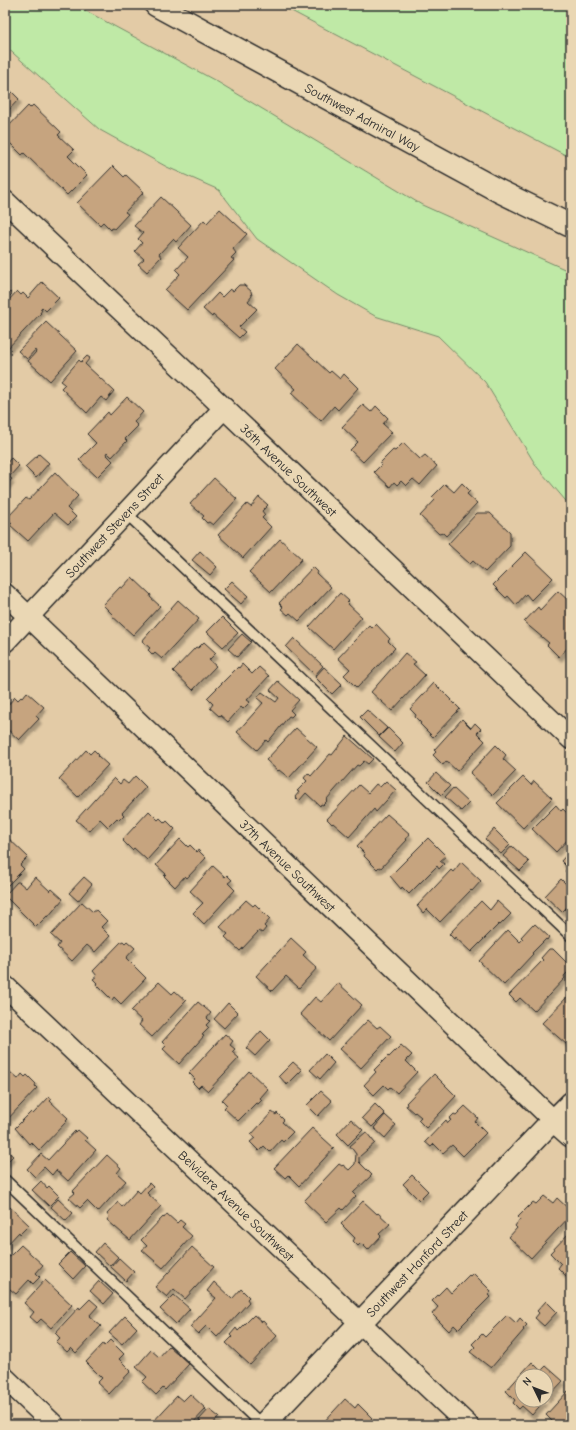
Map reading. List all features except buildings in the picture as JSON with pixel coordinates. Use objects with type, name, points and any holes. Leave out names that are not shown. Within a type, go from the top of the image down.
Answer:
[{"type":"main road","name":"Southwest Admiral Way","points":[[156,5],[499,190],[571,226]]},
{"type":"main road","name":"37th Avenue Southwest","points":[[554,1120],[571,1136]]},
{"type":"main road","name":"Southwest Hanford Street","points":[[262,1425],[554,1120]]},
{"type":"street","name":"36th Avenue Southwest","points":[[5,201],[571,739]]},
{"type":"street","name":"Southwest Stevens Street","points":[[5,642],[224,408]]},
{"type":"street","name":"37th Avenue Southwest","points":[[5,594],[554,1120]]},
{"type":"street","name":"Belvidere Avenue Southwest","points":[[5,986],[468,1425]]},
{"type":"street","name":"Southwest Hanford Street","points":[[554,1120],[571,1102]]},
{"type":"street","points":[[5,1378],[54,1425]]},
{"type":"lane","points":[[126,513],[571,936]]},
{"type":"lane","points":[[5,1180],[262,1425]]},
{"type":"green space","points":[[5,5],[75,5],[216,81],[422,205],[571,272],[571,507],[537,467],[485,382],[438,336],[375,316],[338,295],[257,239],[219,190],[167,167],[100,130],[5,46]]},
{"type":"green space","points":[[280,5],[571,5],[571,158]]}]
